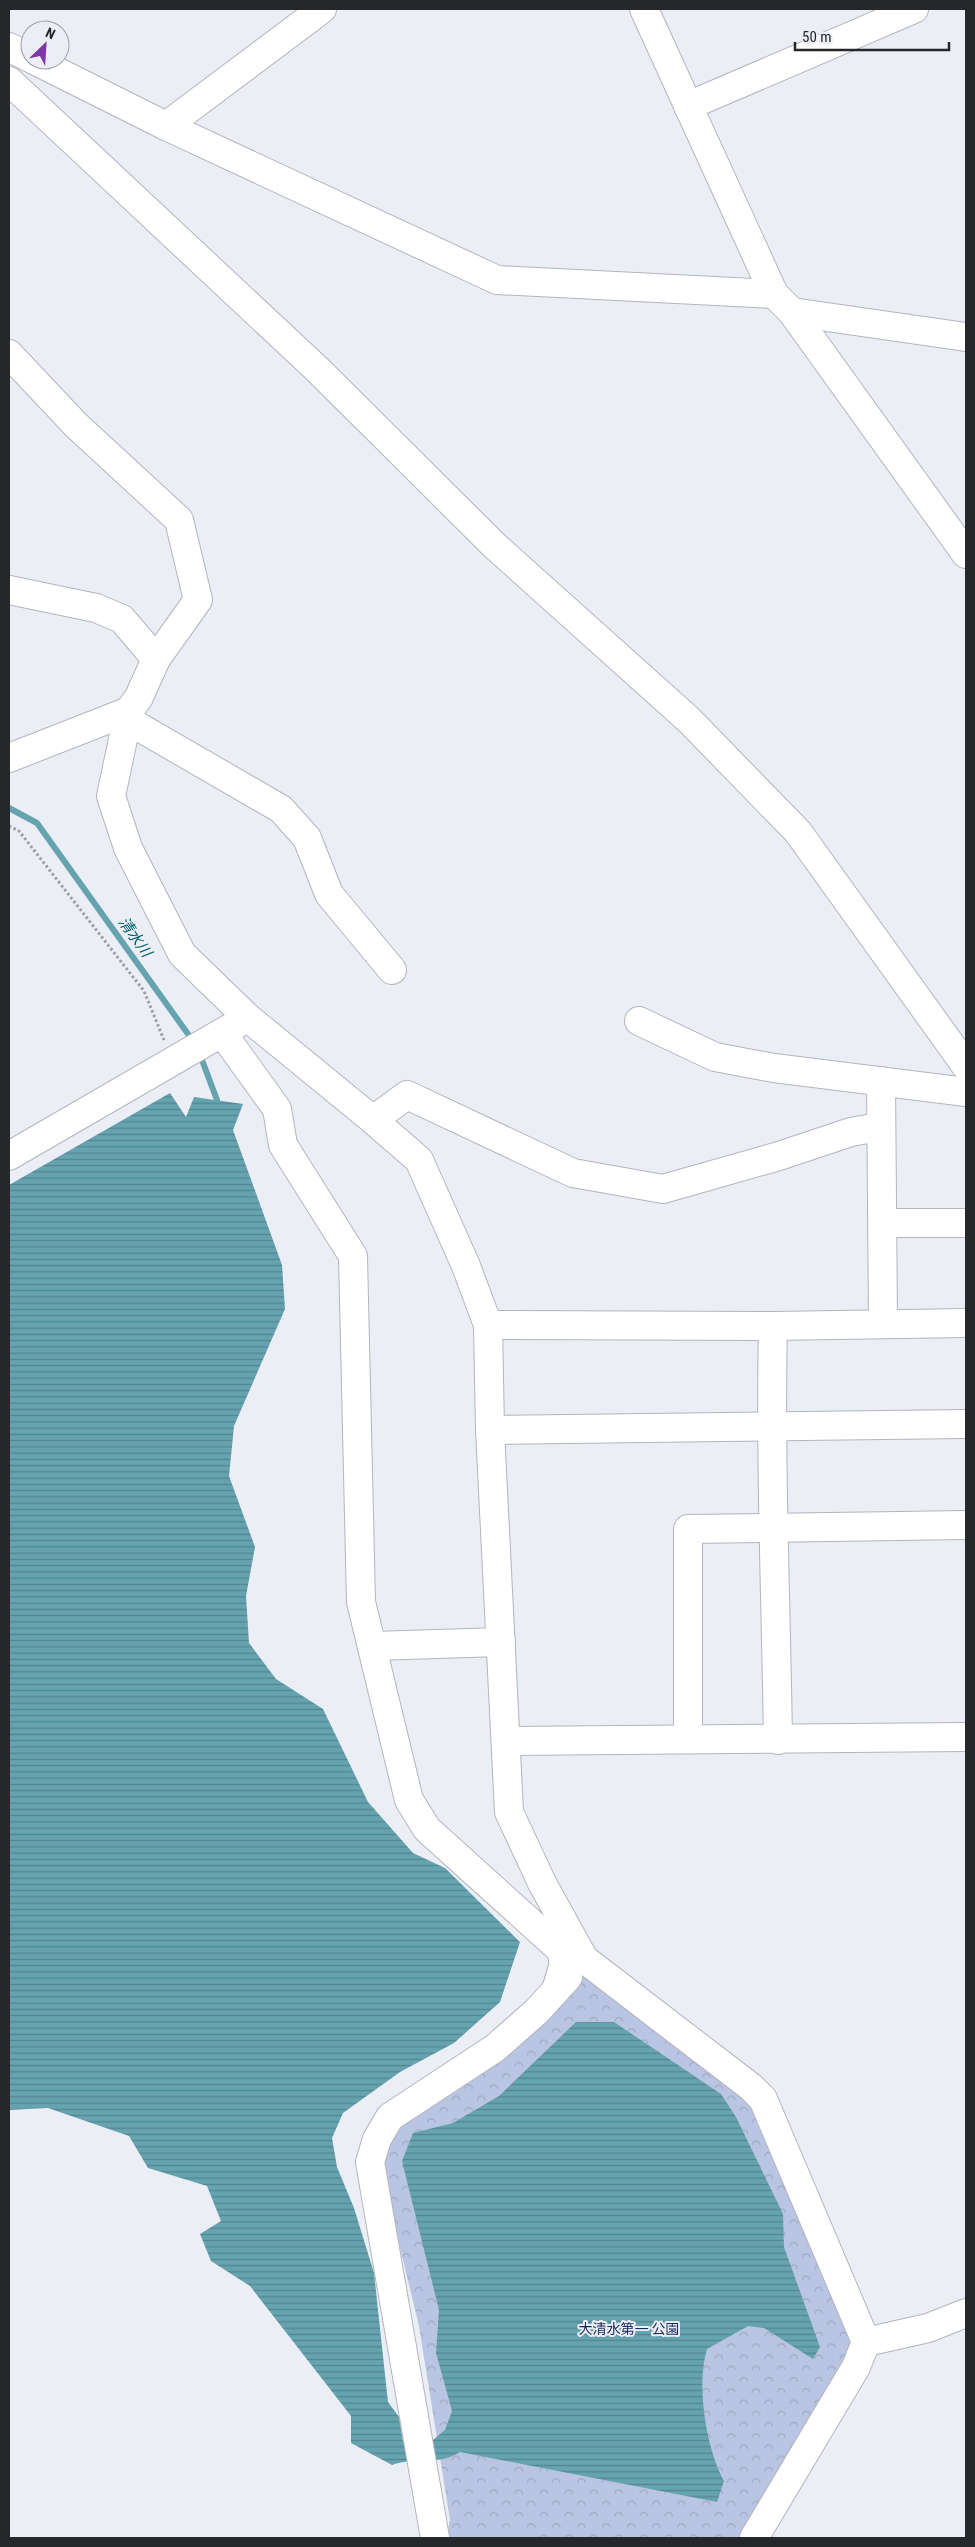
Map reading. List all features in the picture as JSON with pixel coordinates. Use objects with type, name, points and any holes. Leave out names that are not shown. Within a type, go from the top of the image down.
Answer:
[{"type":"street","points":[[166,126],[322,9]]},
{"type":"street","points":[[644,9],[688,106],[783,303],[966,554]]},
{"type":"street","points":[[688,106],[914,9]]},
{"type":"street","points":[[54,70],[166,126],[497,280],[783,303],[966,337]]},
{"type":"street","points":[[9,81],[317,369],[495,546],[689,720],[798,832],[966,1066]]},
{"type":"street","points":[[9,354],[76,424],[179,520],[198,600],[156,659],[128,716],[111,796],[128,848],[182,954],[248,1017],[419,1160],[466,1266],[488,1325],[490,1430],[507,1741],[509,1812],[542,1883],[584,1959],[751,2087],[763,2099],[866,2342],[856,2367],[754,2538]]},
{"type":"street","points":[[9,590],[96,608],[122,619],[156,659]]},
{"type":"street","points":[[9,758],[128,716]]},
{"type":"street","points":[[128,716],[281,809],[307,838],[329,894],[392,970]]},
{"type":"street","points":[[9,1156],[218,1037],[248,1017]]},
{"type":"street","points":[[639,1021],[715,1057],[774,1068],[966,1092]]},
{"type":"street","points":[[218,1037],[277,1109],[283,1145],[354,1256],[361,1602],[409,1800],[428,1829],[561,1950],[564,1964],[556,1990]]},
{"type":"street","points":[[880,1081],[883,1323]]},
{"type":"street","points":[[373,1120],[407,1095],[573,1173],[663,1189],[779,1156],[851,1132],[880,1127]]},
{"type":"street","points":[[883,1223],[966,1223]]},
{"type":"street","points":[[488,1325],[773,1326],[966,1323]]},
{"type":"street","points":[[773,1326],[771,1426],[776,1528],[778,1740]]},
{"type":"street","points":[[490,1430],[966,1424]]},
{"type":"street","points":[[688,1739],[688,1529],[966,1524]]},
{"type":"street","points":[[373,1646],[501,1642]]},
{"type":"street","points":[[507,1741],[966,1737]]},
{"type":"street","points":[[435,2538],[370,2162],[377,2139],[390,2117],[495,2048],[536,2011],[584,1959]]},
{"type":"street","points":[[866,2342],[928,2328],[966,2314]]},
{"type":"path","points":[[9,826],[19,831],[144,991],[175,1062]]},
{"type":"green space","name":"大清水第一 公園","points":[[585,1976],[748,2092],[857,2342],[741,2538],[446,2538],[450,2520],[419,2326],[382,2173],[386,2154],[401,2120],[492,2062]]},
{"type":"green space","points":[[464,2530],[523,2533],[536,2538],[462,2538]]},
{"type":"shaded area","points":[[170,1093],[186,1117],[194,1097],[243,1104],[233,1130],[282,1265],[285,1309],[234,1426],[229,1476],[255,1547],[246,1596],[249,1643],[276,1679],[323,1709],[368,1802],[413,1853],[445,1868],[520,1942],[500,2002],[454,2043],[400,2072],[343,2113],[332,2138],[337,2167],[354,2208],[374,2273],[388,2402],[399,2417],[403,2442],[413,2446],[428,2444],[445,2430],[452,2411],[436,2353],[439,2310],[402,2161],[413,2133],[453,2123],[499,2096],[576,2022],[614,2022],[721,2094],[736,2117],[783,2214],[784,2247],[820,2347],[813,2359],[764,2328],[748,2326],[707,2349],[702,2380],[705,2416],[712,2452],[724,2481],[717,2502],[460,2452],[444,2459],[401,2462],[392,2465],[351,2443],[351,2416],[250,2286],[211,2261],[200,2234],[221,2221],[207,2186],[148,2168],[129,2136],[48,2108],[9,2110],[9,1185]]},
{"type":"waterway","name":"清水川","points":[[9,808],[37,823],[193,1041]]},
{"type":"waterway","name":"清水川","points":[[199,1052],[217,1100]]}]
